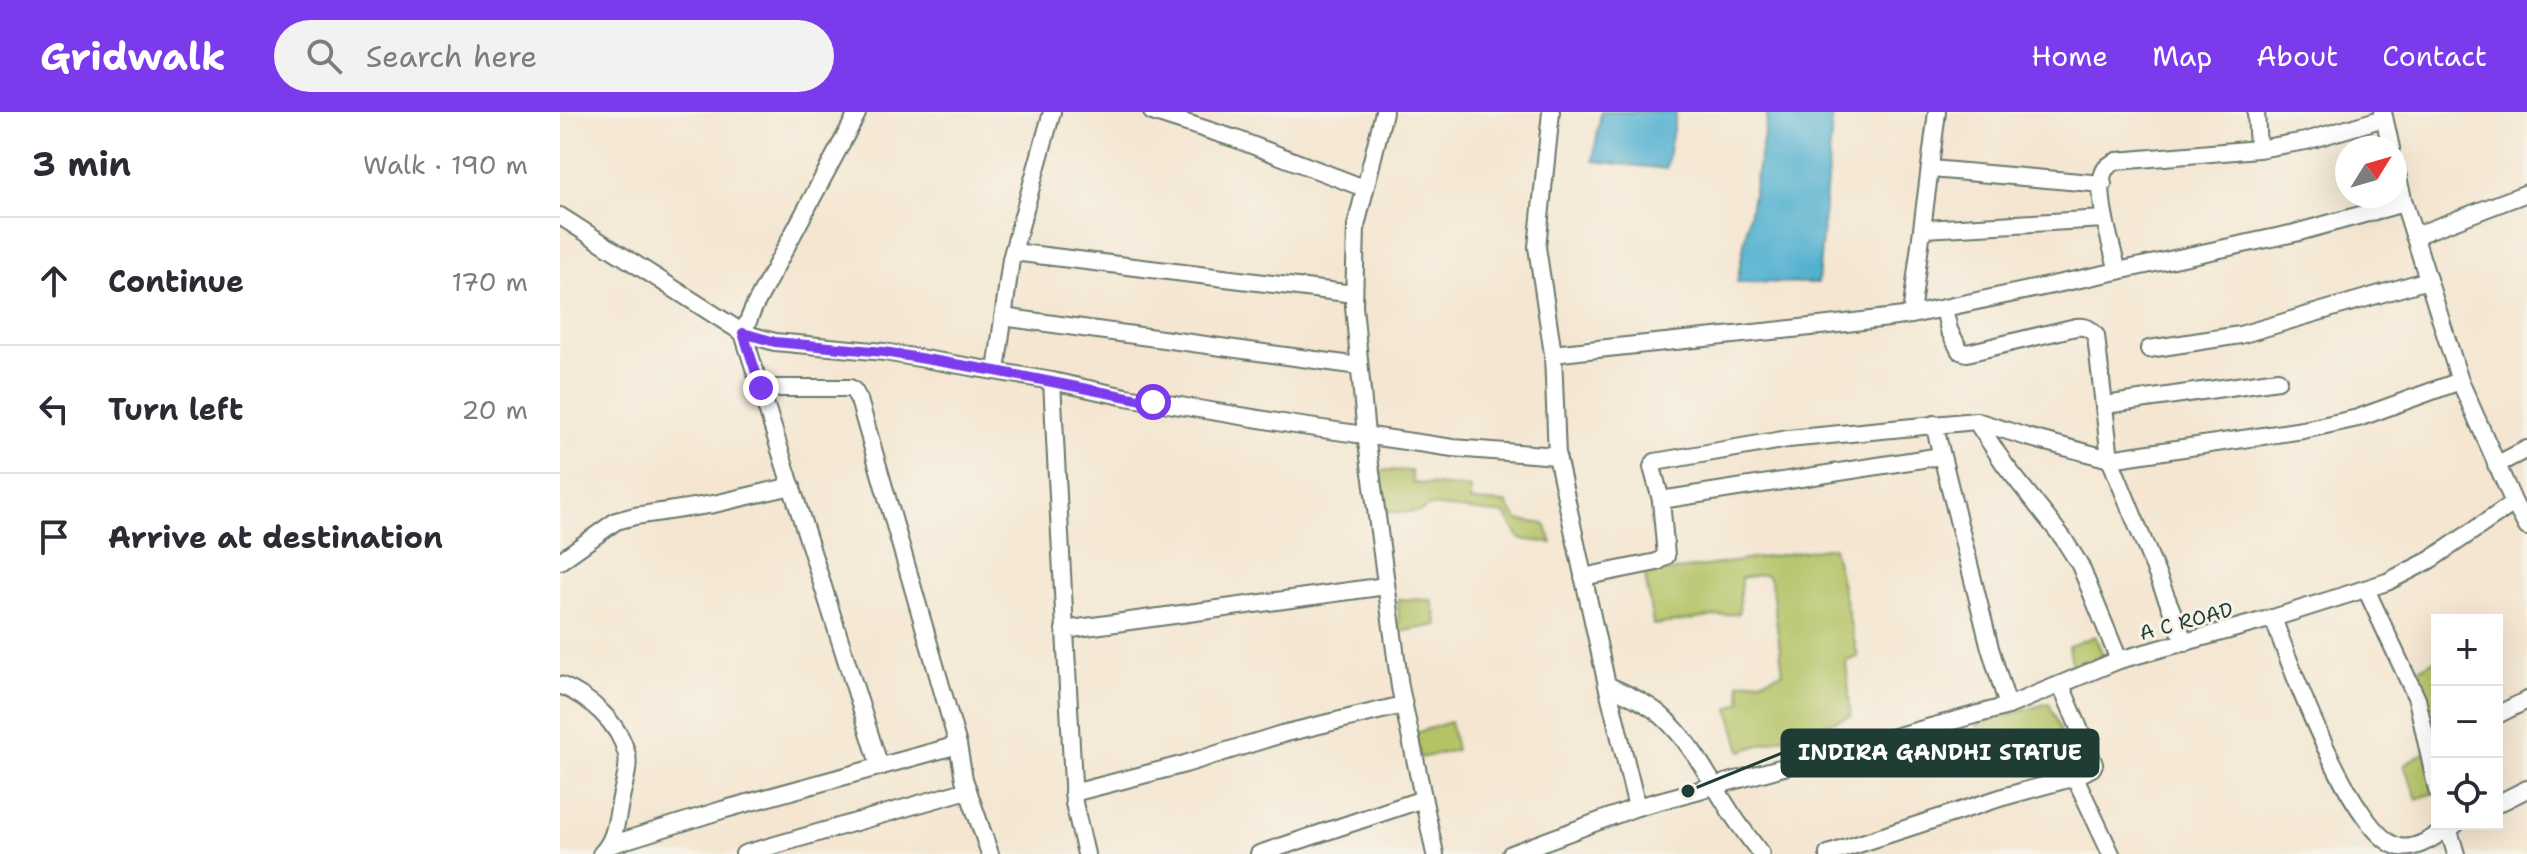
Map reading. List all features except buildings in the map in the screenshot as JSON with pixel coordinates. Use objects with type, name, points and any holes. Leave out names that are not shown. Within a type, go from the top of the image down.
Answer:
[{"type":"street","points":[[996,371],[1013,252],[1052,112]]},
{"type":"street","points":[[1152,112],[1236,139],[1364,188]]},
{"type":"street","points":[[1384,112],[1356,226],[1354,294],[1366,435],[1403,705],[1435,854]]},
{"type":"street","points":[[1551,112],[1537,247],[1553,354],[1557,456],[1637,807]]},
{"type":"street","points":[[1911,315],[1937,112]]},
{"type":"street","points":[[2256,112],[2258,149]]},
{"type":"street","points":[[857,114],[743,333],[880,767]]},
{"type":"street","points":[[2118,271],[2105,219],[2102,176],[2109,165],[2122,160],[2258,149],[2306,141],[2384,115],[2388,136]]},
{"type":"street","points":[[1931,169],[2103,184]]},
{"type":"street","points":[[2414,236],[2527,193]]},
{"type":"street","points":[[1553,354],[1911,315],[2295,233],[2386,208]]},
{"type":"street","points":[[2406,208],[2460,381],[2496,465],[2526,523]]},
{"type":"street","points":[[560,216],[743,333],[775,342],[884,352],[1126,397],[1453,448],[1557,456]]},
{"type":"street","points":[[1924,229],[2105,219]]},
{"type":"street","points":[[1013,252],[1354,294]]},
{"type":"street","points":[[2149,349],[2240,335],[2428,280]]},
{"type":"street","points":[[1944,308],[1954,342],[1960,351],[1967,353],[2076,327],[2084,326],[2092,330],[2096,336],[2110,459],[2185,643]]},
{"type":"street","points":[[1003,317],[1359,366]]},
{"type":"street","points":[[2105,405],[2278,380]]},
{"type":"street","points":[[1052,381],[1073,793],[1086,854]]},
{"type":"street","points":[[1583,577],[1657,562],[1666,556],[1661,500],[1652,467],[1660,461],[1788,439],[1976,421],[2110,459],[2303,430],[2358,418],[2460,381]]},
{"type":"street","points":[[761,388],[850,388],[859,400],[958,745],[968,790],[990,854]]},
{"type":"street","points":[[1976,421],[2080,565],[2119,660]]},
{"type":"street","points":[[1934,424],[1990,648],[2008,706]]},
{"type":"street","points":[[2496,465],[2527,449]]},
{"type":"street","points":[[1661,500],[1941,456]]},
{"type":"street","points":[[560,561],[616,521],[714,504],[792,486]]},
{"type":"street","name":"A C ROAD","points":[[1511,854],[1637,807],[2008,706],[2119,660],[2273,618],[2387,582],[2430,560],[2514,503]]},
{"type":"street","points":[[1064,630],[1386,586]]},
{"type":"street","points":[[2366,589],[2417,699],[2431,741]]},
{"type":"street","points":[[2273,618],[2328,756],[2374,829],[2388,843],[2407,848],[2441,830]]},
{"type":"street","points":[[560,685],[598,709],[611,722],[627,756],[615,832],[605,850]]},
{"type":"street","points":[[1607,685],[1661,715],[1693,750],[1761,854]]},
{"type":"street","points":[[1828,854],[2075,777],[2092,768],[2094,764],[2061,685]]},
{"type":"street","points":[[2503,712],[2527,700]]},
{"type":"street","points":[[1073,793],[1185,764],[1282,734],[1403,705]]},
{"type":"street","points":[[605,850],[722,810],[958,745]]},
{"type":"street","points":[[2075,777],[2111,854]]},
{"type":"street","points":[[2503,801],[2527,789]]},
{"type":"street","points":[[744,854],[968,790]]},
{"type":"street","points":[[1259,854],[1423,799]]},
{"type":"street","points":[[2451,830],[2456,854]]},
{"type":"green space","points":[[1380,470],[1411,471],[1413,483],[1470,488],[1470,501],[1506,503],[1518,520],[1545,524],[1552,543],[1520,539],[1505,514],[1429,506],[1420,512],[1387,512]]},
{"type":"green space","points":[[1833,547],[1858,657],[1846,661],[1851,716],[1741,751],[1729,708],[1742,702],[1739,683],[1766,679],[1783,672],[1771,581],[1766,574],[1741,578],[1739,613],[1653,625],[1645,575]]},
{"type":"green space","points":[[1398,599],[1432,600],[1438,625],[1399,632]]},
{"type":"green space","points":[[2095,636],[2105,660],[2073,672],[2069,646]]},
{"type":"green space","points":[[2431,662],[2431,707],[2426,710],[2411,673]]},
{"type":"green space","points":[[2049,703],[2064,739],[1987,762],[1977,724]]},
{"type":"green space","points":[[1450,722],[1456,750],[1420,758],[1415,733]]},
{"type":"green space","points":[[2425,752],[2431,794],[2417,799],[2404,765]]},
{"type":"water","points":[[1601,112],[1676,112],[1666,169],[1593,161]]},
{"type":"water","points":[[1768,112],[1833,112],[1818,283],[1737,282]]},
{"type":"place","name":"INDIRA GANDHI STATUE","points":[[1688,791]]},
{"type":"route","points":[[761,388],[743,333],[775,342],[884,352],[1153,402]]}]
